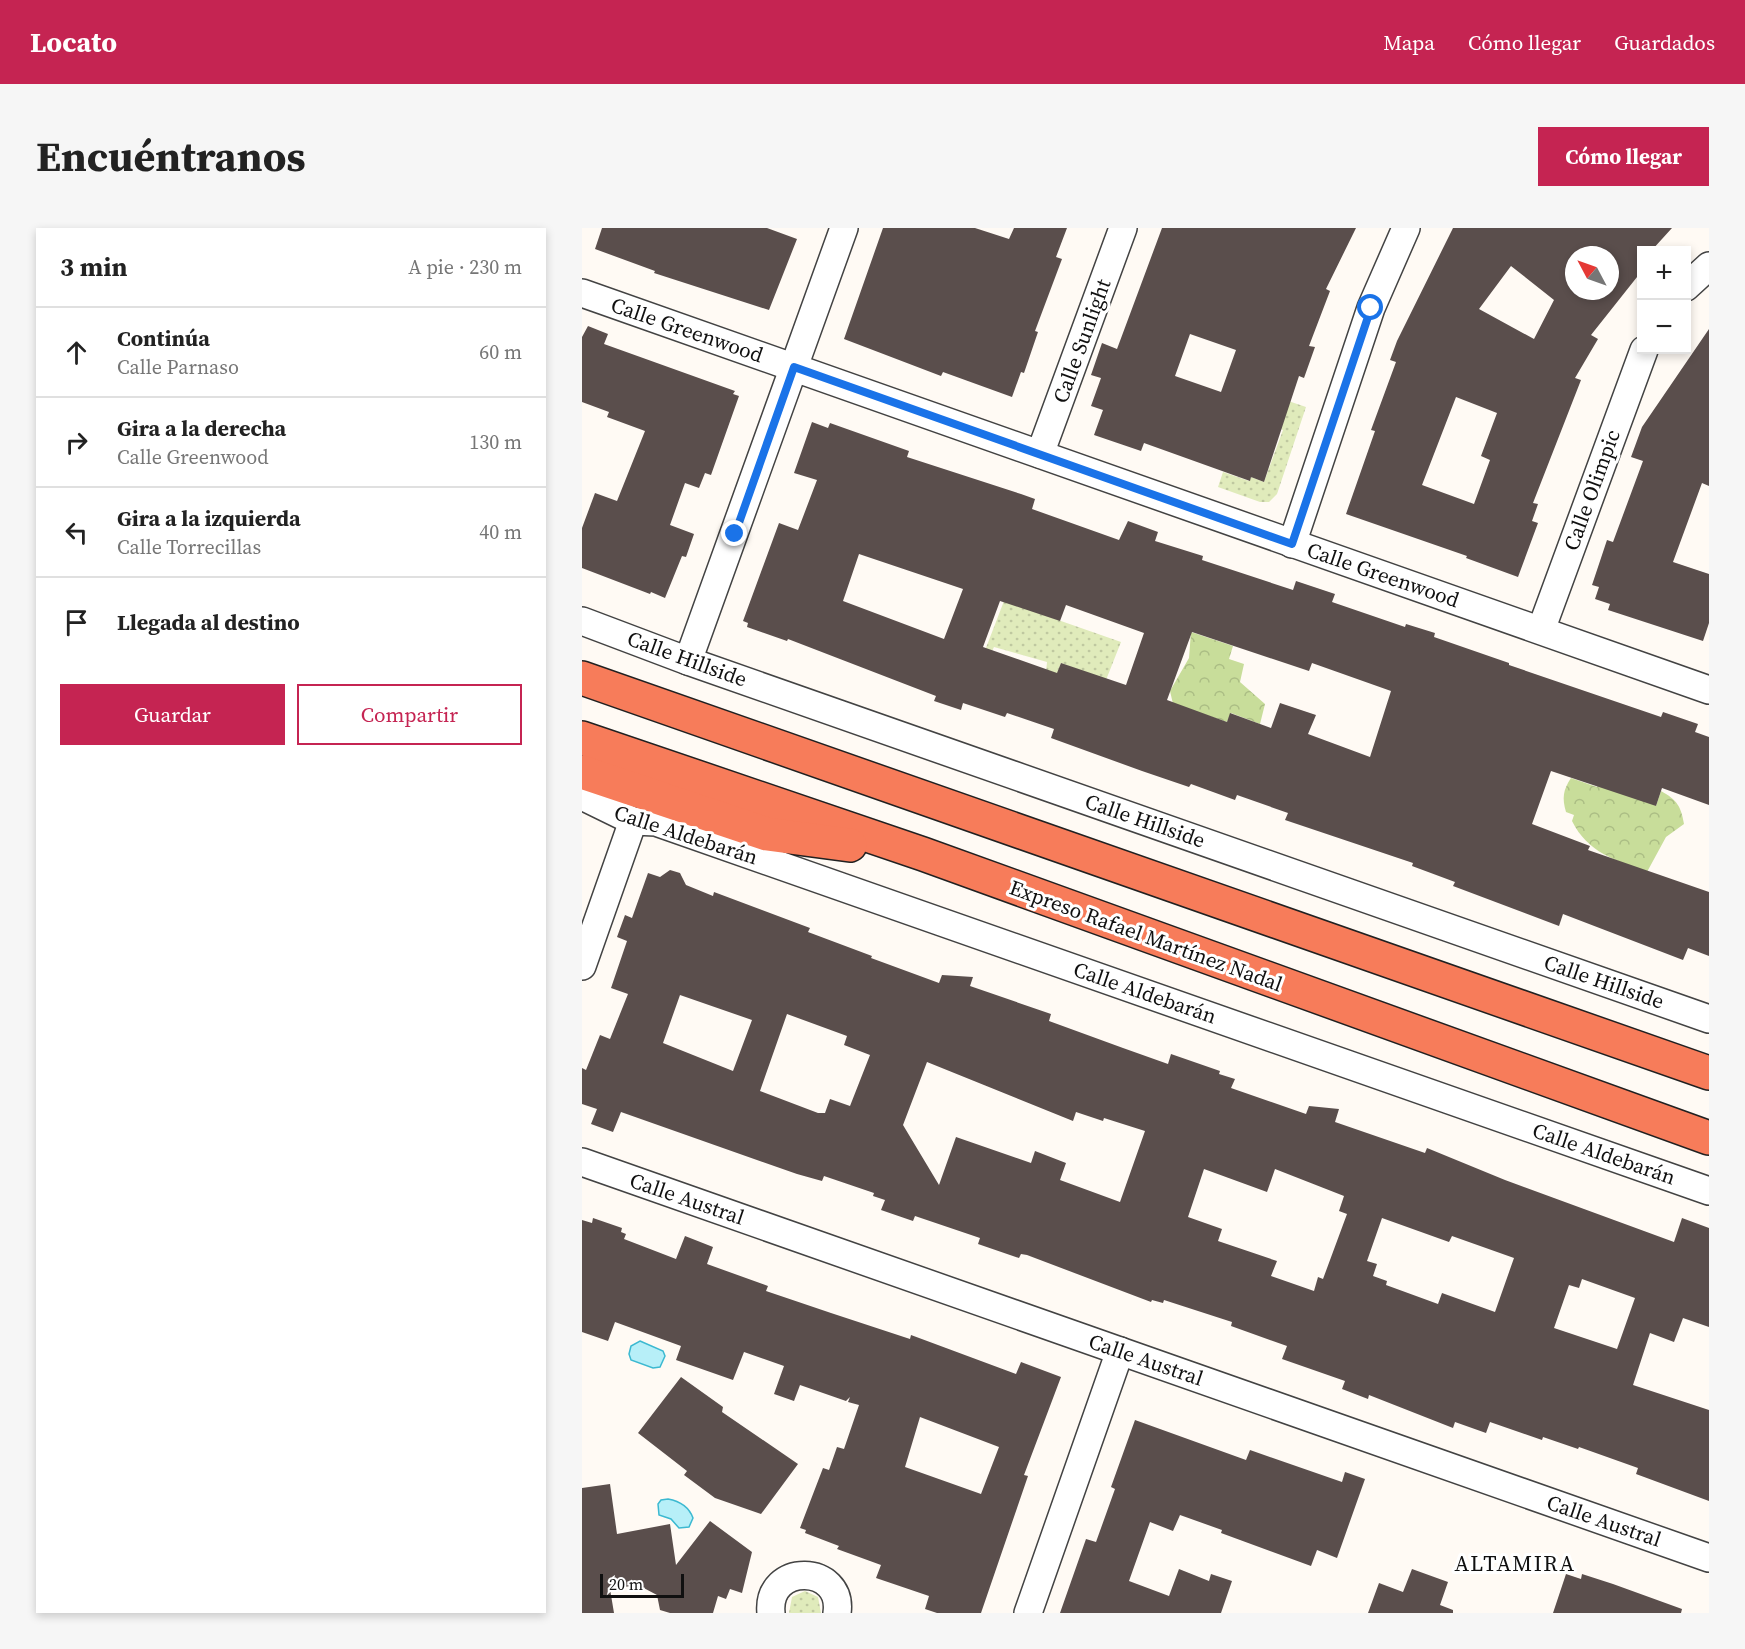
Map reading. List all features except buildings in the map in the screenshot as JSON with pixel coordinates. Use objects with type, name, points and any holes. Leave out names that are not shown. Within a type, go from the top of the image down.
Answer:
[{"type":"highway","points":[[582,678],[1709,1073]]},
{"type":"highway","name":"Expreso Rafael Martínez Nadal","points":[[582,738],[923,854],[1709,1138]]},
{"type":"highway","points":[[582,772],[767,834],[923,854]]},
{"type":"street","points":[[688,660],[844,228]]},
{"type":"street","name":"Calle Sunlight","points":[[1040,454],[1123,228]]},
{"type":"street","points":[[1292,544],[1371,308],[1406,228]]},
{"type":"street","points":[[1691,282],[1709,266]]},
{"type":"street","name":"Calle Greenwood","points":[[582,293],[1709,690]]},
{"type":"street","name":"Calle Olimpic","points":[[1541,630],[1643,354]]},
{"type":"street","name":"Calle Hillside","points":[[582,621],[1709,1019]]},
{"type":"street","name":"Calle Aldebarán","points":[[582,796],[633,821],[657,822],[1709,1191]]},
{"type":"street","points":[[582,966],[633,821]]},
{"type":"street","name":"Calle Austral","points":[[582,1162],[1709,1558]]},
{"type":"street","points":[[1028,1613],[1120,1351]]},
{"type":"street","points":[[771,1613],[773,1595],[780,1585],[800,1575],[812,1575],[831,1587],[836,1597],[837,1613]]},
{"type":"green space","points":[[1253,389],[1306,407],[1277,494],[1269,502],[1260,502],[1218,487],[1223,472],[1249,481],[1251,477],[1264,482],[1283,430],[1243,415]]},
{"type":"green space","points":[[1004,601],[1121,642],[1106,680],[1061,663],[1042,716],[1047,662],[994,647],[990,655],[984,653]]},
{"type":"green space","points":[[1191,632],[1233,646],[1229,659],[1244,664],[1240,682],[1265,704],[1260,724],[1231,713],[1227,722],[1173,704],[1170,691],[1189,658]]},
{"type":"green space","points":[[1602,775],[1656,806],[1661,791],[1671,797],[1680,808],[1684,824],[1666,837],[1647,872],[1613,859],[1594,848],[1572,821],[1574,815],[1566,812],[1564,794],[1571,778],[1597,787]]},
{"type":"green space","points":[[805,1591],[818,1597],[821,1613],[789,1613],[792,1597]]},
{"type":"water","points":[[640,1341],[663,1351],[665,1356],[660,1367],[653,1368],[631,1360],[629,1354],[631,1346]]},
{"type":"water","points":[[668,1499],[680,1503],[689,1511],[693,1518],[689,1527],[679,1528],[671,1519],[659,1515],[658,1504],[661,1500]]},
{"type":"district","name":"ALTAMIRA","points":[[1515,1563]]},
{"type":"route","points":[[735,534],[794,367],[1292,544],[1371,308]]}]
